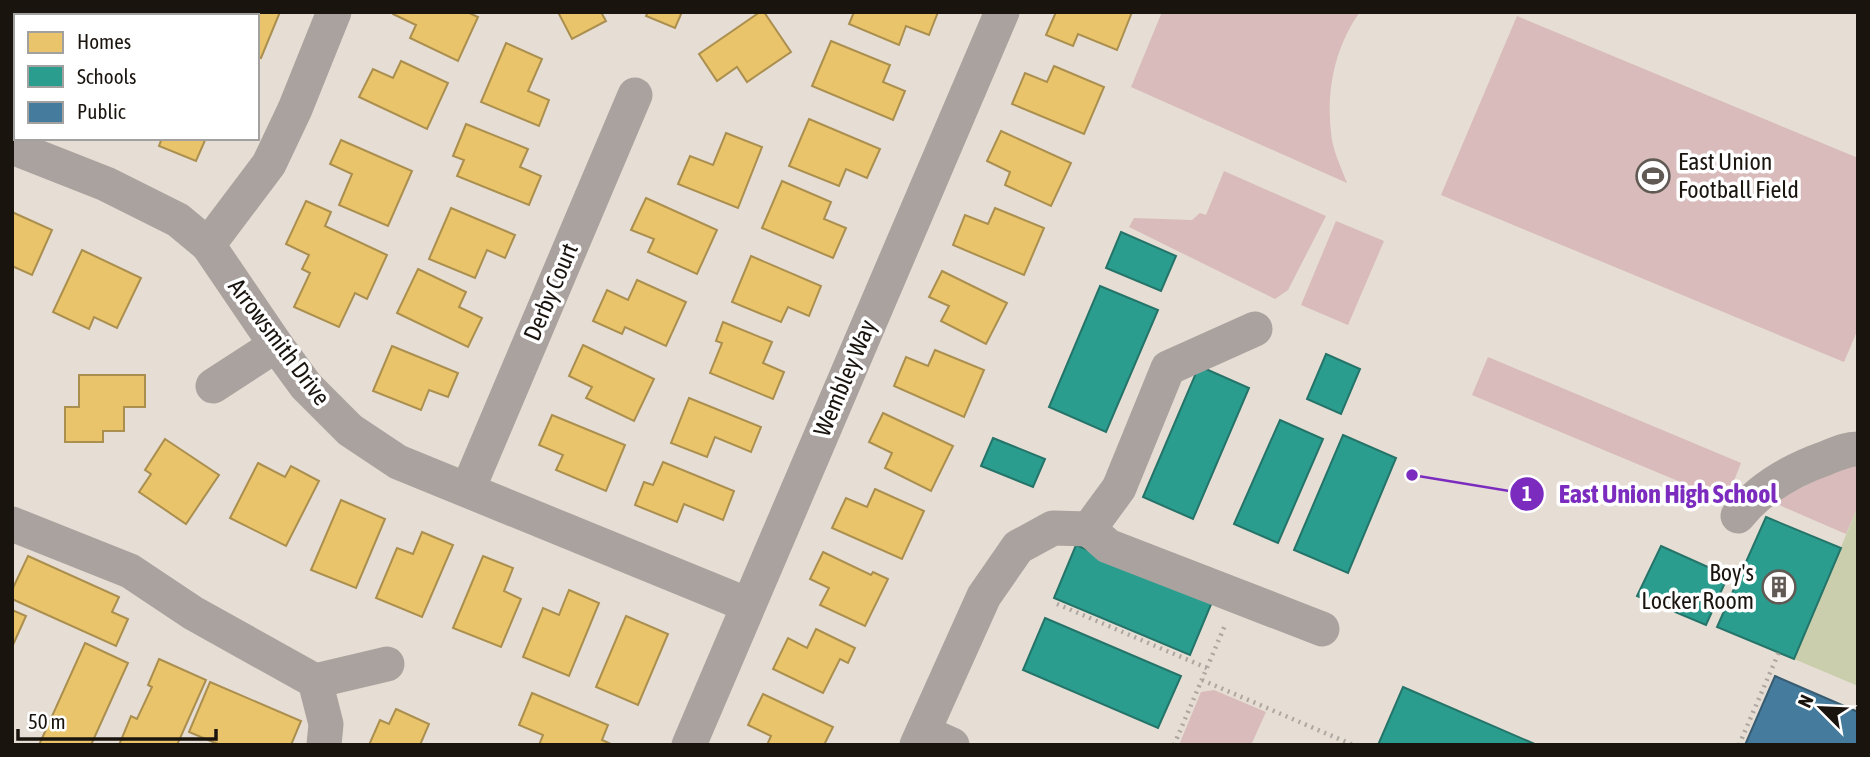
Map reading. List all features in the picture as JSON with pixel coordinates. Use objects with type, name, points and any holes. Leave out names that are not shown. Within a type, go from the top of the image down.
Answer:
[{"type":"street","points":[[208,245],[269,164],[295,109],[334,12]]},
{"type":"street","name":"Wembley Way","points":[[689,745],[1002,12]]},
{"type":"street","name":"Derby Court","points":[[468,489],[635,95]]},
{"type":"street","name":"Arrowsmith Drive","points":[[12,147],[106,184],[178,220],[208,245],[306,386],[350,430],[398,462],[748,605]]},
{"type":"street","points":[[1089,529],[1119,488],[1168,368],[1255,329]]},
{"type":"street","points":[[213,386],[276,345]]},
{"type":"street","points":[[1738,516],[1750,500],[1797,468],[1848,449],[1858,449]]},
{"type":"street","points":[[12,524],[130,571],[193,613],[314,681],[387,664]]},
{"type":"street","points":[[931,740],[984,596],[1018,547],[1053,528],[1089,529],[1108,545],[1322,629]]},
{"type":"street","points":[[314,681],[326,724],[324,745]]},
{"type":"path","points":[[1057,604],[1207,668]]},
{"type":"path","points":[[1174,745],[1227,621]]},
{"type":"path","points":[[1739,745],[1779,652]]},
{"type":"path","points":[[1202,680],[1353,745]]},
{"type":"shaded area","points":[[1162,12],[1360,12],[1344,39],[1331,85],[1332,138],[1347,183],[1131,87]]},
{"type":"shaded area","name":"East Union Football Field","points":[[1517,16],[1858,158],[1858,329],[1844,362],[1441,195]]},
{"type":"shaded area","points":[[1224,171],[1326,216],[1288,290],[1275,299],[1129,227],[1134,218],[1192,220],[1200,213],[1206,215]]},
{"type":"shaded area","points":[[1336,221],[1384,241],[1348,325],[1301,305]]},
{"type":"shaded area","points":[[1488,357],[1741,463],[1726,501],[1472,395]]},
{"type":"shaded area","points":[[1858,460],[1858,511],[1846,534],[1772,502]]},
{"type":"shaded area","points":[[1858,511],[1858,686],[1794,659]]},
{"type":"shaded area","points":[[1214,690],[1266,712],[1251,745],[1179,745],[1201,692]]},
{"type":"building: Homes","points":[[280,12],[261,58],[259,14],[212,14]]},
{"type":"building: Homes","points":[[393,12],[467,12],[478,17],[458,61],[410,38],[416,25]]},
{"type":"building: Homes","points":[[558,12],[601,12],[606,21],[572,39]]},
{"type":"building: Homes","points":[[648,12],[682,12],[675,28],[646,16]]},
{"type":"building: Homes","points":[[760,12],[764,12],[791,52],[747,82],[737,67],[717,81],[699,54]]},
{"type":"building: Homes","points":[[854,12],[938,12],[929,35],[906,26],[899,45],[849,24]]},
{"type":"building: Homes","points":[[1056,12],[1132,12],[1117,50],[1078,34],[1073,46],[1046,35]]},
{"type":"building: Homes","points":[[831,41],[890,65],[883,82],[905,91],[893,120],[812,86]]},
{"type":"building: Homes","points":[[506,43],[542,59],[528,91],[549,100],[539,126],[481,102]]},
{"type":"building: Homes","points":[[401,61],[448,83],[427,129],[359,97],[373,69],[393,78]]},
{"type":"building: Homes","points":[[1054,66],[1104,87],[1084,134],[1012,104],[1025,73],[1047,82]]},
{"type":"building: Homes","points":[[809,119],[880,149],[867,178],[846,169],[839,186],[789,166]]},
{"type":"building: Homes","points":[[466,124],[528,149],[520,167],[541,176],[529,205],[457,176],[464,160],[453,156]]},
{"type":"building: Homes","points":[[1001,131],[1071,163],[1051,206],[1005,185],[1010,172],[987,161]]},
{"type":"building: Homes","points":[[726,133],[762,147],[738,208],[678,184],[690,156],[713,165]]},
{"type":"building: Homes","points":[[161,140],[205,140],[196,161],[159,146]]},
{"type":"building: Homes","points":[[341,140],[412,171],[388,226],[339,205],[352,174],[330,164]]},
{"type":"building: Homes","points":[[782,181],[831,202],[824,219],[846,228],[833,258],[762,228]]},
{"type":"building: Homes","points":[[646,198],[717,230],[697,274],[648,252],[654,239],[631,230]]},
{"type":"building: Homes","points":[[306,201],[331,212],[325,226],[387,255],[367,299],[355,293],[339,327],[294,307],[310,273],[302,269],[309,255],[286,244]]},
{"type":"building: Homes","points":[[451,208],[515,235],[505,258],[487,250],[475,278],[429,259]]},
{"type":"building: Homes","points":[[995,208],[1044,228],[1024,275],[953,245],[965,215],[988,224]]},
{"type":"building: Homes","points":[[12,212],[52,230],[32,275],[12,266]]},
{"type":"building: Homes","points":[[82,250],[141,278],[117,328],[94,317],[89,329],[53,312]]},
{"type":"building: Homes","points":[[751,256],[821,286],[809,316],[788,307],[781,322],[732,302]]},
{"type":"building: Homes","points":[[418,269],[466,292],[459,307],[482,318],[468,347],[397,313]]},
{"type":"building: Homes","points":[[942,271],[1007,303],[986,344],[941,321],[949,306],[929,297]]},
{"type":"building: Homes","points":[[637,280],[686,302],[666,346],[625,327],[622,334],[593,321],[607,290],[628,300]]},
{"type":"building: Homes","points":[[723,322],[772,342],[763,363],[784,372],[773,399],[710,373],[722,343],[716,341]]},
{"type":"building: Homes","points":[[583,345],[654,379],[634,421],[586,398],[592,387],[569,376]]},
{"type":"building: Homes","points":[[392,346],[458,373],[448,397],[429,390],[421,410],[373,391]]},
{"type":"building: Homes","points":[[935,350],[984,370],[964,417],[894,386],[906,357],[928,366]]},
{"type":"building: Homes","points":[[79,375],[145,375],[145,407],[124,407],[124,431],[103,431],[103,442],[65,442],[65,407],[79,407]]},
{"type":"building: Homes","points":[[689,398],[761,427],[751,452],[715,437],[707,457],[671,443]]},
{"type":"building: Homes","points":[[883,413],[953,446],[931,491],[885,468],[892,453],[869,442]]},
{"type":"building: Homes","points":[[552,415],[625,445],[606,491],[556,470],[563,455],[539,445]]},
{"type":"building: Homes","points":[[165,439],[219,475],[186,524],[139,492],[151,474],[145,470]]},
{"type":"building: Homes","points":[[663,462],[734,491],[723,520],[684,504],[677,522],[635,505],[644,482],[653,485]]},
{"type":"building: Homes","points":[[258,463],[285,477],[291,466],[319,481],[286,546],[230,518]]},
{"type":"building: Homes","points":[[875,489],[924,511],[902,559],[832,528],[846,498],[867,507]]},
{"type":"building: Homes","points":[[341,500],[385,519],[356,588],[311,570]]},
{"type":"building: Homes","points":[[422,532],[453,545],[422,617],[376,598],[397,548],[413,554]]},
{"type":"building: Homes","points":[[823,552],[871,575],[873,572],[888,579],[865,626],[820,605],[829,588],[810,579]]},
{"type":"building: Homes","points":[[28,556],[119,597],[112,612],[128,619],[116,646],[12,599],[12,590]]},
{"type":"building: Homes","points":[[483,556],[513,568],[504,591],[521,599],[501,647],[453,628]]},
{"type":"building: Homes","points":[[569,590],[599,603],[569,676],[523,657],[543,608],[559,615]]},
{"type":"building: Homes","points":[[12,610],[26,616],[12,647]]},
{"type":"building: Homes","points":[[626,616],[668,634],[638,705],[596,687]]},
{"type":"building: Homes","points":[[816,629],[855,648],[848,663],[840,659],[823,693],[773,669],[788,638],[807,648]]},
{"type":"building: Homes","points":[[85,643],[128,663],[91,745],[39,745]]},
{"type":"building: Homes","points":[[159,659],[206,680],[177,745],[119,745],[131,716],[137,719],[152,687],[148,685]]},
{"type":"building: Homes","points":[[210,682],[301,721],[291,745],[220,745],[189,732]]},
{"type":"building: Homes","points":[[532,693],[608,725],[602,740],[613,745],[539,745],[543,735],[519,725]]},
{"type":"building: Homes","points":[[763,694],[833,727],[824,745],[767,745],[771,736],[748,725]]},
{"type":"building: Homes","points":[[396,709],[429,724],[420,745],[369,745],[380,720],[389,724]]},
{"type":"building: Schools","points":[[1121,232],[1176,256],[1161,291],[1106,268]]},
{"type":"building: Schools","points":[[1100,286],[1158,310],[1106,432],[1049,407]]},
{"type":"building: Schools","points":[[1326,354],[1360,369],[1341,414],[1307,399]]},
{"type":"building: Schools","points":[[1199,366],[1249,388],[1193,519],[1143,497]]},
{"type":"building: Schools","points":[[1280,420],[1323,439],[1278,543],[1234,524]]},
{"type":"building: Schools","points":[[1343,435],[1396,458],[1348,573],[1294,550]]},
{"type":"building: Schools","points":[[993,438],[1045,459],[1033,487],[981,466]]},
{"type":"building: Schools","name":"Boy's Locker Room","points":[[1766,517],[1841,548],[1794,659],[1717,627]]},
{"type":"building: Schools","points":[[1076,545],[1212,602],[1190,655],[1054,598]]},
{"type":"building: Schools","points":[[1661,546],[1728,576],[1706,625],[1637,596]]},
{"type":"building: Schools","points":[[1045,618],[1181,676],[1158,728],[1023,670]]},
{"type":"building: Schools","points":[[1403,687],[1537,745],[1378,745]]},
{"type":"building: Public","points":[[1775,676],[1858,712],[1858,745],[1745,745]]},
{"type":"place","name":"East Union Football Field","points":[[1653,176]]},
{"type":"place","name":"East Union High School","points":[[1412,475]]},
{"type":"place","name":"Boy's Locker Room","points":[[1779,587]]}]
